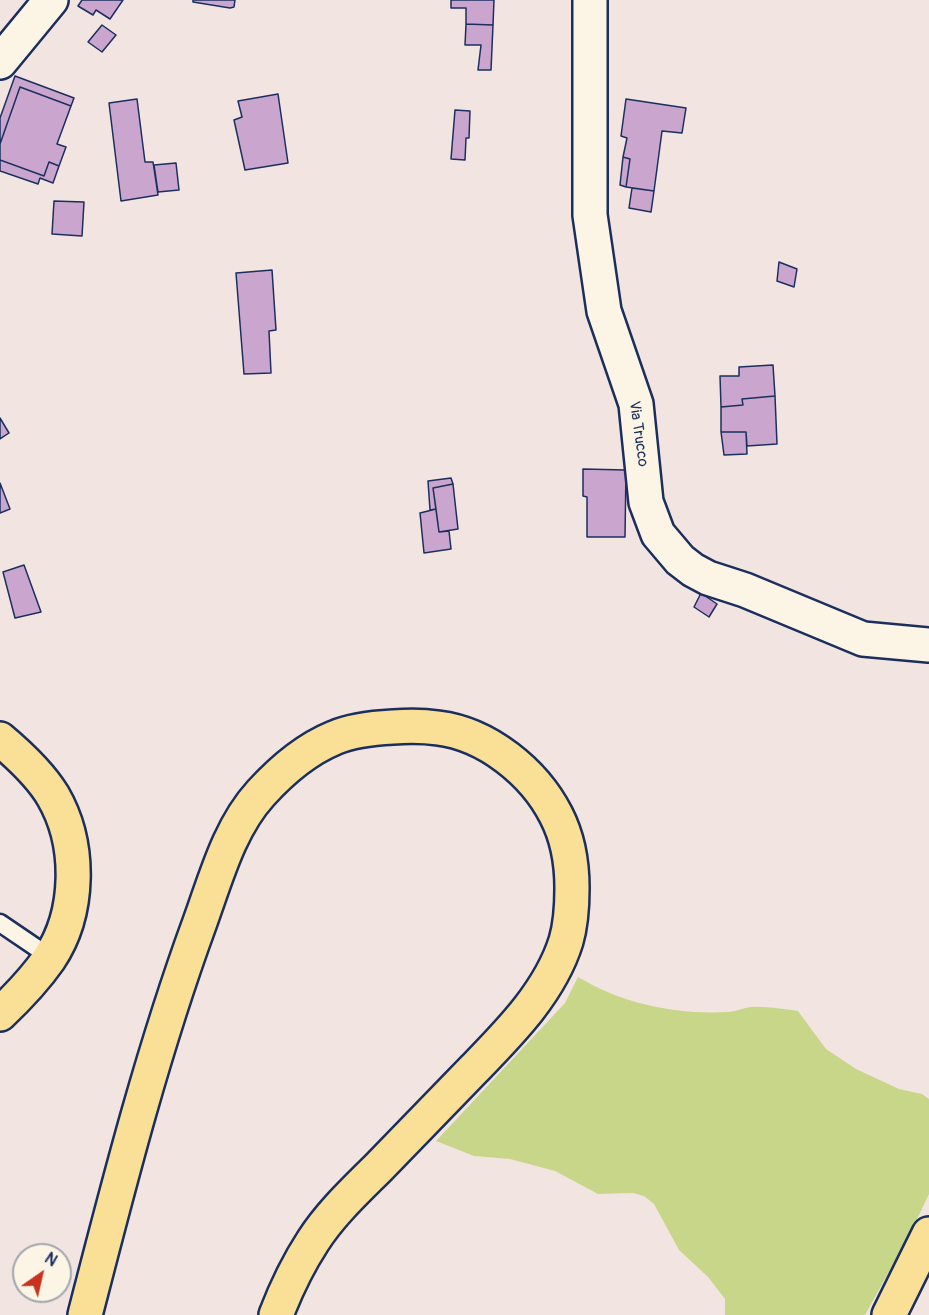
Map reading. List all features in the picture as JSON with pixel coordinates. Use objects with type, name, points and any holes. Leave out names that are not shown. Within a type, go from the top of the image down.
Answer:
[{"type":"highway","points":[[85,1315],[129,1146],[179,981],[223,859],[237,827],[258,797],[279,773],[305,753],[336,737],[368,728],[406,726],[441,728],[492,747],[537,785],[556,814],[566,838],[572,868],[572,906],[567,940],[541,993],[512,1029],[347,1200],[314,1239],[287,1284],[276,1315]]},
{"type":"highway","points":[[0,739],[17,754],[53,796],[65,823],[73,852],[74,873],[63,931],[50,957],[0,1014]]},
{"type":"highway","points":[[891,1311],[929,1234]]},
{"type":"street","points":[[0,62],[51,0]]},
{"type":"street","name":"Via Trucco","points":[[591,0],[590,214],[604,311],[636,404],[646,502],[658,534],[680,560],[708,578],[745,590],[863,639],[929,645]]},
{"type":"lane","points":[[0,923],[50,957]]},
{"type":"green space","points":[[578,977],[613,994],[650,1006],[689,1012],[729,1012],[748,1007],[798,1011],[826,1049],[856,1069],[899,1089],[922,1094],[929,1099],[929,1194],[911,1232],[865,1315],[725,1315],[725,1299],[708,1277],[679,1250],[654,1204],[644,1196],[633,1193],[598,1194],[555,1171],[510,1159],[474,1156],[436,1141],[565,1003]]},
{"type":"building","points":[[82,0],[123,0],[110,19],[96,10],[93,15],[78,6]]},
{"type":"building","points":[[193,0],[235,0],[234,7],[230,8],[193,2]]},
{"type":"building","points":[[451,0],[494,0],[493,25],[466,24],[466,8],[451,8]]},
{"type":"building","points":[[466,24],[493,25],[491,70],[478,70],[481,45],[465,45]]},
{"type":"building","points":[[102,25],[116,35],[102,52],[88,42]]},
{"type":"building","points":[[15,76],[74,98],[71,106],[20,87],[0,144],[0,118]]},
{"type":"building","points":[[20,87],[71,106],[57,144],[66,147],[59,166],[49,162],[44,176],[0,160],[0,144]]},
{"type":"building","points":[[278,94],[288,163],[245,170],[234,120],[242,117],[238,101]]},
{"type":"building","points":[[137,99],[145,162],[153,162],[158,195],[121,201],[109,103]]},
{"type":"building","points":[[626,99],[686,108],[682,133],[662,131],[654,191],[626,187],[630,159],[623,157],[627,138],[621,136]]},
{"type":"building","points":[[455,110],[470,111],[465,160],[451,159]]},
{"type":"building","points":[[623,157],[630,159],[626,187],[620,185]]},
{"type":"building","points":[[0,160],[44,176],[49,162],[59,166],[53,183],[40,178],[38,184],[0,171]]},
{"type":"building","points":[[176,163],[179,190],[158,192],[154,165]]},
{"type":"building","points":[[632,188],[654,191],[651,212],[629,208]]},
{"type":"building","points":[[54,201],[84,202],[82,236],[52,234]]},
{"type":"building","points":[[779,262],[797,269],[794,287],[777,281]]},
{"type":"building","points":[[272,270],[276,330],[269,331],[271,373],[244,374],[236,273]]},
{"type":"building","points":[[773,365],[775,396],[742,399],[743,405],[721,407],[720,376],[739,376],[739,367]]},
{"type":"building","points":[[775,396],[777,444],[747,446],[746,432],[721,432],[721,407],[743,405],[742,399]]},
{"type":"building","points":[[0,418],[9,433],[0,439]]},
{"type":"building","points":[[721,432],[746,432],[747,454],[724,455]]},
{"type":"building","points":[[583,469],[626,470],[625,537],[587,537],[587,497],[583,496]]},
{"type":"building","points":[[451,478],[453,484],[433,488],[436,509],[430,510],[428,481]]},
{"type":"building","points":[[0,483],[10,509],[0,513]]},
{"type":"building","points":[[453,484],[458,529],[439,532],[433,488]]},
{"type":"building","points":[[436,509],[439,532],[449,531],[451,549],[424,553],[420,513]]},
{"type":"building","points":[[24,565],[41,612],[15,618],[3,572]]},
{"type":"building","points":[[701,593],[717,604],[709,617],[694,607]]}]
